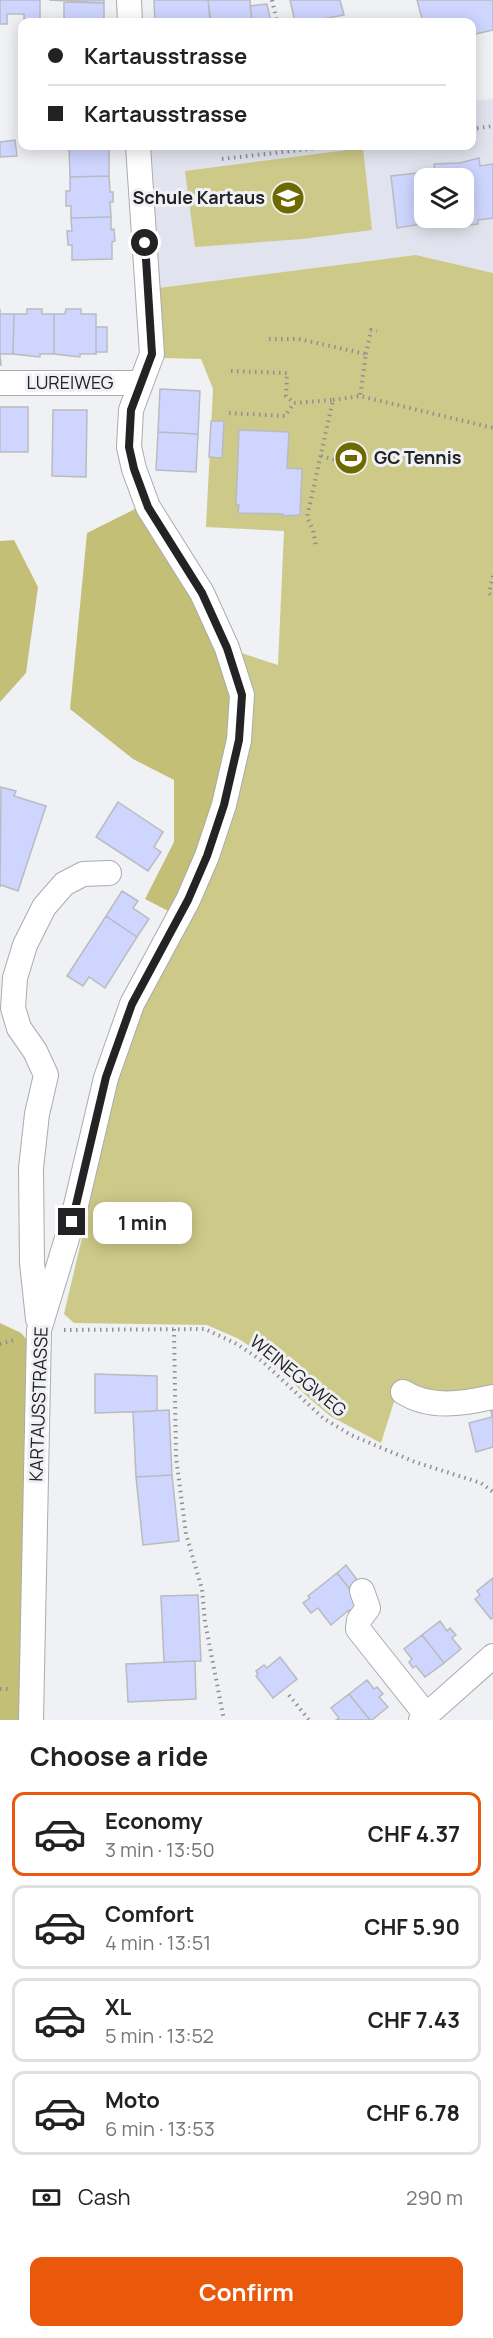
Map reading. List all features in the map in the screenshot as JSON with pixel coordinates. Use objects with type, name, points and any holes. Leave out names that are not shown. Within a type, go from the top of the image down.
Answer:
[{"type":"street","points":[[129,0],[130,18]]},
{"type":"street","name":"KARTAUSSTRASSE","points":[[31,1720],[39,1330],[72,1222],[106,1077],[132,1004],[188,900],[207,856],[224,805],[239,740],[242,695],[227,648],[202,593],[148,507],[134,469],[129,447],[130,416],[152,354],[138,150]]},
{"type":"street","name":"LUREIWEG","points":[[0,383],[140,383]]},
{"type":"street","points":[[39,1330],[32,1263],[31,1168],[37,1114],[46,1075],[35,1050],[19,1028],[13,1008],[15,978],[25,945],[44,907],[64,884],[83,874],[109,873]]},
{"type":"street","points":[[403,1392],[416,1401],[436,1404],[467,1403],[493,1397]]},
{"type":"street","points":[[362,1591],[368,1608],[359,1620],[358,1629],[424,1718],[493,1656]]},
{"type":"path","points":[[272,0],[276,18]]},
{"type":"path","points":[[476,128],[493,126]]},
{"type":"path","points":[[222,159],[285,150]]},
{"type":"path","points":[[360,396],[371,330],[377,331]]},
{"type":"path","points":[[269,339],[299,339],[366,354]]},
{"type":"path","points":[[231,371],[288,374],[286,396],[294,403],[360,396],[493,428]]},
{"type":"path","points":[[316,547],[307,517],[333,400]]},
{"type":"path","points":[[229,413],[285,416],[294,403]]},
{"type":"path","points":[[321,456],[347,463]]},
{"type":"path","points":[[493,576],[489,593],[493,598]]},
{"type":"path","points":[[174,1329],[176,1457],[184,1523],[202,1589],[205,1622],[224,1720]]},
{"type":"path","name":"WEINEGGWEG","points":[[39,1330],[205,1329],[237,1344],[262,1361],[323,1418],[351,1435],[415,1462],[481,1483],[493,1492]]},
{"type":"path","points":[[289,1695],[309,1720]]},
{"type":"shaded area","name":"Schule Kartaus","points":[[493,99],[493,273],[416,255],[158,288],[149,150],[476,150],[476,101]]},
{"type":"shaded area","points":[[348,150],[363,150],[372,230],[302,239],[195,247],[185,171]]},
{"type":"shaded area","points":[[416,255],[493,273],[493,1388],[442,1399],[397,1392],[381,1443],[330,1416],[263,1355],[239,1339],[207,1325],[74,1323],[64,1314],[85,1225],[96,1156],[114,1074],[140,1007],[198,896],[235,651],[278,665],[284,531],[206,527],[213,389],[201,359],[163,358],[158,288]]},
{"type":"shaded area","points":[[141,506],[197,597],[235,694],[218,802],[174,914],[145,899],[174,842],[174,780],[133,759],[70,709],[87,533]]},
{"type":"shaded area","points":[[14,540],[38,587],[26,673],[0,702],[0,541]]},
{"type":"shaded area","points":[[0,1323],[21,1333],[28,1341],[24,1720],[0,1720]]},
{"type":"building","points":[[0,0],[40,0],[40,18],[24,18],[24,14],[7,14],[7,24],[0,24]]},
{"type":"building","points":[[49,0],[104,0],[104,3]]},
{"type":"building","points":[[154,0],[208,0],[210,18],[155,18]]},
{"type":"building","points":[[208,0],[250,0],[252,18],[210,18]]},
{"type":"building","points":[[290,0],[340,0],[344,15],[328,18],[294,18]]},
{"type":"building","points":[[417,0],[493,0],[493,30],[476,34],[476,18],[422,18]]},
{"type":"building","points":[[64,2],[104,3],[104,18],[64,18]]},
{"type":"building","points":[[267,4],[270,18],[252,18],[250,6]]},
{"type":"building","points":[[15,140],[17,156],[0,157],[0,142]]},
{"type":"building","points":[[69,150],[109,150],[109,176],[70,177]]},
{"type":"building","points":[[479,158],[480,166],[493,164],[493,218],[478,220],[478,224],[474,224],[474,168],[435,168],[434,164],[460,163]]},
{"type":"building","points":[[414,173],[414,225],[397,228],[391,176]]},
{"type":"building","points":[[109,176],[110,192],[113,192],[113,202],[110,202],[111,217],[71,218],[71,206],[66,206],[66,191],[70,191],[70,177]]},
{"type":"building","points":[[111,217],[111,230],[114,229],[115,241],[112,242],[112,259],[72,260],[72,245],[68,245],[67,231],[72,231],[71,218]]},
{"type":"building","points":[[27,309],[42,309],[42,314],[54,314],[54,354],[40,354],[40,357],[13,354],[14,314],[27,314]]},
{"type":"building","points":[[66,309],[81,309],[81,314],[96,314],[96,354],[80,354],[80,357],[54,354],[54,314],[65,314]]},
{"type":"building","points":[[0,314],[14,314],[13,354],[0,354]]},
{"type":"building","points":[[96,327],[107,327],[107,352],[96,352]]},
{"type":"building","points":[[160,389],[200,391],[198,434],[158,432]]},
{"type":"building","points":[[0,407],[28,407],[28,452],[0,452]]},
{"type":"building","points":[[53,410],[87,410],[86,477],[52,476]]},
{"type":"building","points":[[211,421],[224,421],[222,458],[209,457]]},
{"type":"building","points":[[239,430],[289,432],[287,468],[302,469],[300,515],[238,513],[239,505],[236,505]]},
{"type":"building","points":[[158,432],[198,434],[196,472],[156,470]]},
{"type":"building","points":[[1,787],[16,791],[14,796],[46,806],[18,891],[1,885],[0,887]]},
{"type":"building","points":[[118,802],[163,832],[154,847],[161,852],[148,871],[96,837]]},
{"type":"building","points":[[122,891],[138,901],[133,908],[149,919],[137,937],[106,916]]},
{"type":"building","points":[[106,916],[137,937],[105,988],[89,977],[83,986],[67,976]]},
{"type":"building","points":[[95,1374],[157,1376],[157,1411],[95,1413]]},
{"type":"building","points":[[169,1410],[172,1475],[136,1477],[133,1412]]},
{"type":"building","points":[[493,1410],[493,1447],[476,1452],[469,1423],[492,1417],[491,1411]]},
{"type":"building","points":[[172,1475],[179,1541],[143,1545],[136,1477]]},
{"type":"building","points":[[346,1565],[358,1581],[349,1588],[337,1573]]},
{"type":"building","points":[[337,1573],[360,1602],[353,1616],[349,1610],[331,1625],[318,1608],[311,1613],[303,1603],[310,1598],[308,1596]]},
{"type":"building","points":[[493,1578],[493,1618],[491,1619],[475,1599],[480,1595],[477,1591]]},
{"type":"building","points":[[198,1595],[201,1661],[164,1662],[161,1596]]},
{"type":"building","points":[[440,1621],[447,1631],[450,1628],[456,1635],[452,1638],[461,1649],[444,1663],[422,1635]]},
{"type":"building","points":[[422,1635],[444,1663],[425,1677],[416,1666],[413,1668],[409,1662],[412,1659],[404,1649]]},
{"type":"building","points":[[280,1657],[297,1679],[273,1698],[256,1676],[258,1674],[256,1671],[264,1665],[267,1668]]},
{"type":"building","points":[[195,1661],[196,1699],[128,1702],[126,1664]]},
{"type":"building","points":[[367,1680],[374,1689],[377,1687],[383,1694],[379,1697],[388,1707],[372,1720],[349,1694]]},
{"type":"building","points":[[349,1694],[370,1720],[336,1720],[339,1718],[331,1708]]},
{"type":"place","name":"Schule Kartaus","points":[[288,198]]},
{"type":"place","name":"GC Tennis","points":[[351,458]]},
{"type":"route","points":[[72,1222],[106,1077],[132,1004],[188,900],[207,856],[224,805],[239,740],[242,695],[227,648],[202,593],[148,507],[134,469],[129,447],[131,410],[152,354],[145,243]]}]
